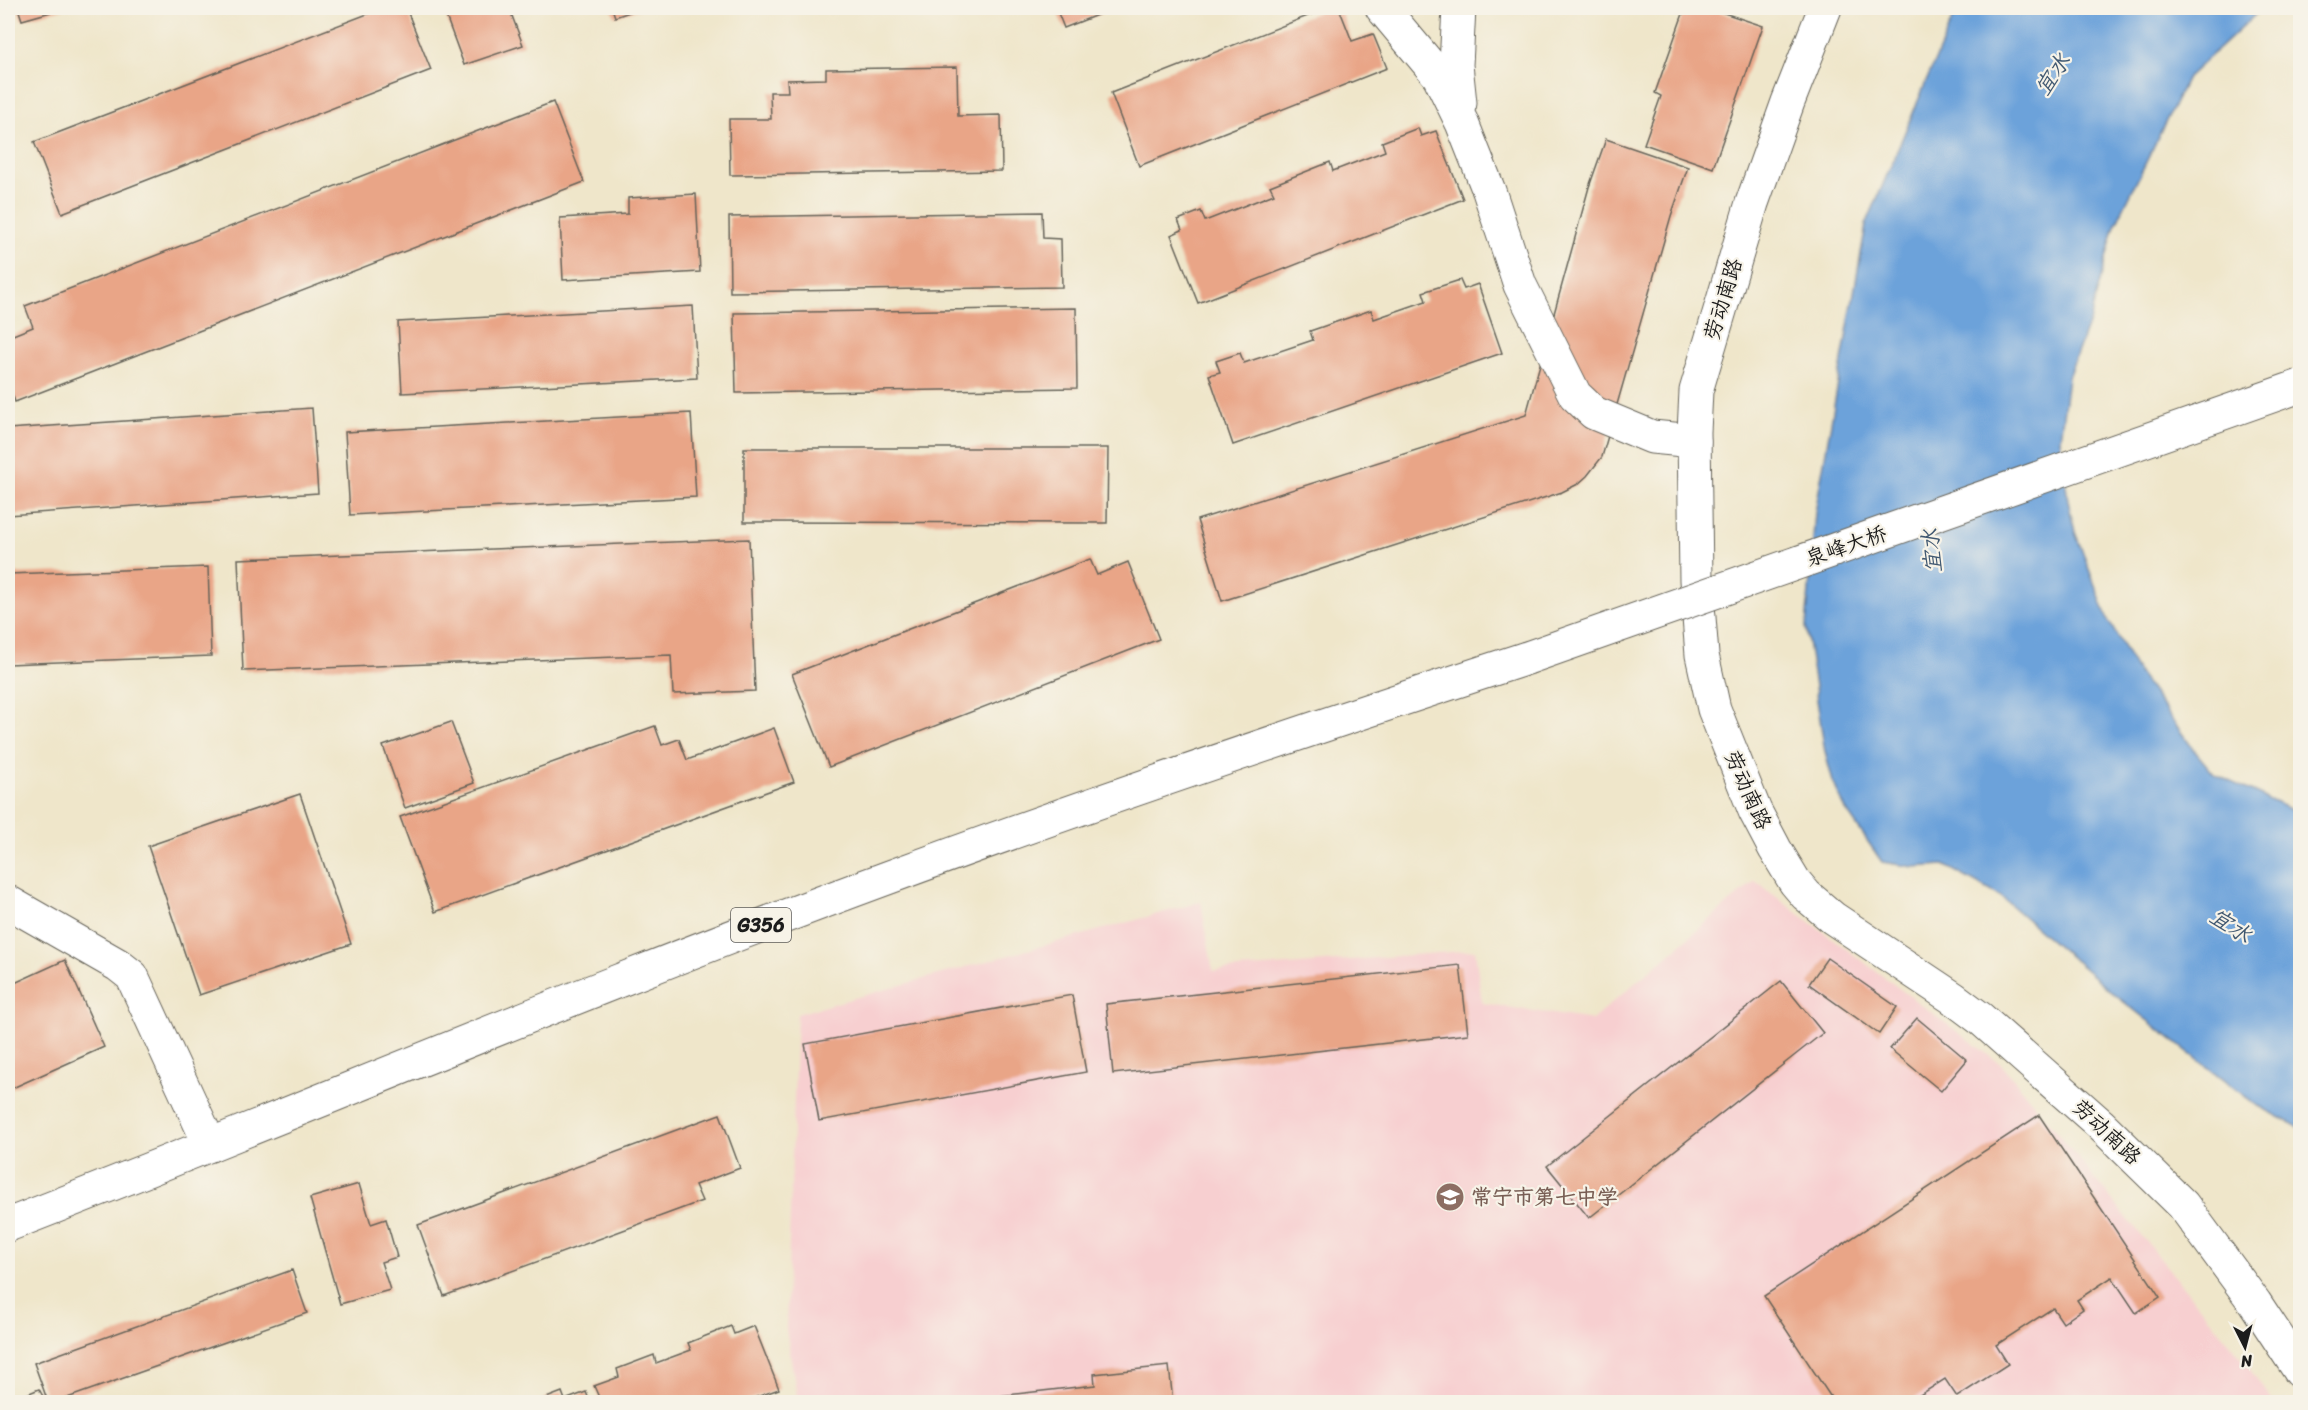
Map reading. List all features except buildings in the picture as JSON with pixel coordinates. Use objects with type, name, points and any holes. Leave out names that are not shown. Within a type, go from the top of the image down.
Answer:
[{"type":"main road","points":[[1382,8],[1439,76],[1462,123],[1489,191],[1520,285],[1575,395],[1594,413],[1652,437],[1694,441]]},
{"type":"main road","points":[[1459,8],[1455,65],[1462,123]]},
{"type":"main road","name":"劳动南路","points":[[1825,8],[1752,203],[1696,392],[1694,441],[1696,591],[1702,655],[1713,709],[1755,811],[1795,882],[1806,895],[1833,918],[1981,1019],[2108,1132],[2183,1204],[2301,1371]]},
{"type":"main road","name":"泉峰大桥","points":[[210,1145],[598,988],[887,878],[1225,757],[1527,658],[2301,386]]},
{"type":"main road","points":[[8,902],[118,964],[132,976],[210,1145]]},
{"type":"main road","name":"G356","points":[[8,1225],[210,1145]]},
{"type":"shaded area","name":"常宁市第七中学","points":[[1755,881],[2002,1065],[2244,1361],[2273,1402],[798,1402],[786,1329],[797,1014],[1201,902],[1213,971],[1475,950],[1482,1003],[1592,1020]]},
{"type":"water","name":"宜水","points":[[1957,8],[2266,8],[2256,14],[2187,78],[2114,228],[2090,319],[2068,377],[2060,439],[2068,501],[2075,532],[2108,620],[2139,674],[2214,774],[2300,814],[2300,1128],[2255,1104],[2115,995],[2000,896],[1944,865],[1914,867],[1882,862],[1846,810],[1833,782],[1825,752],[1806,628],[1815,513],[1866,225]]},
{"type":"place","name":"常宁市第七中学","points":[[1450,1197]]}]
